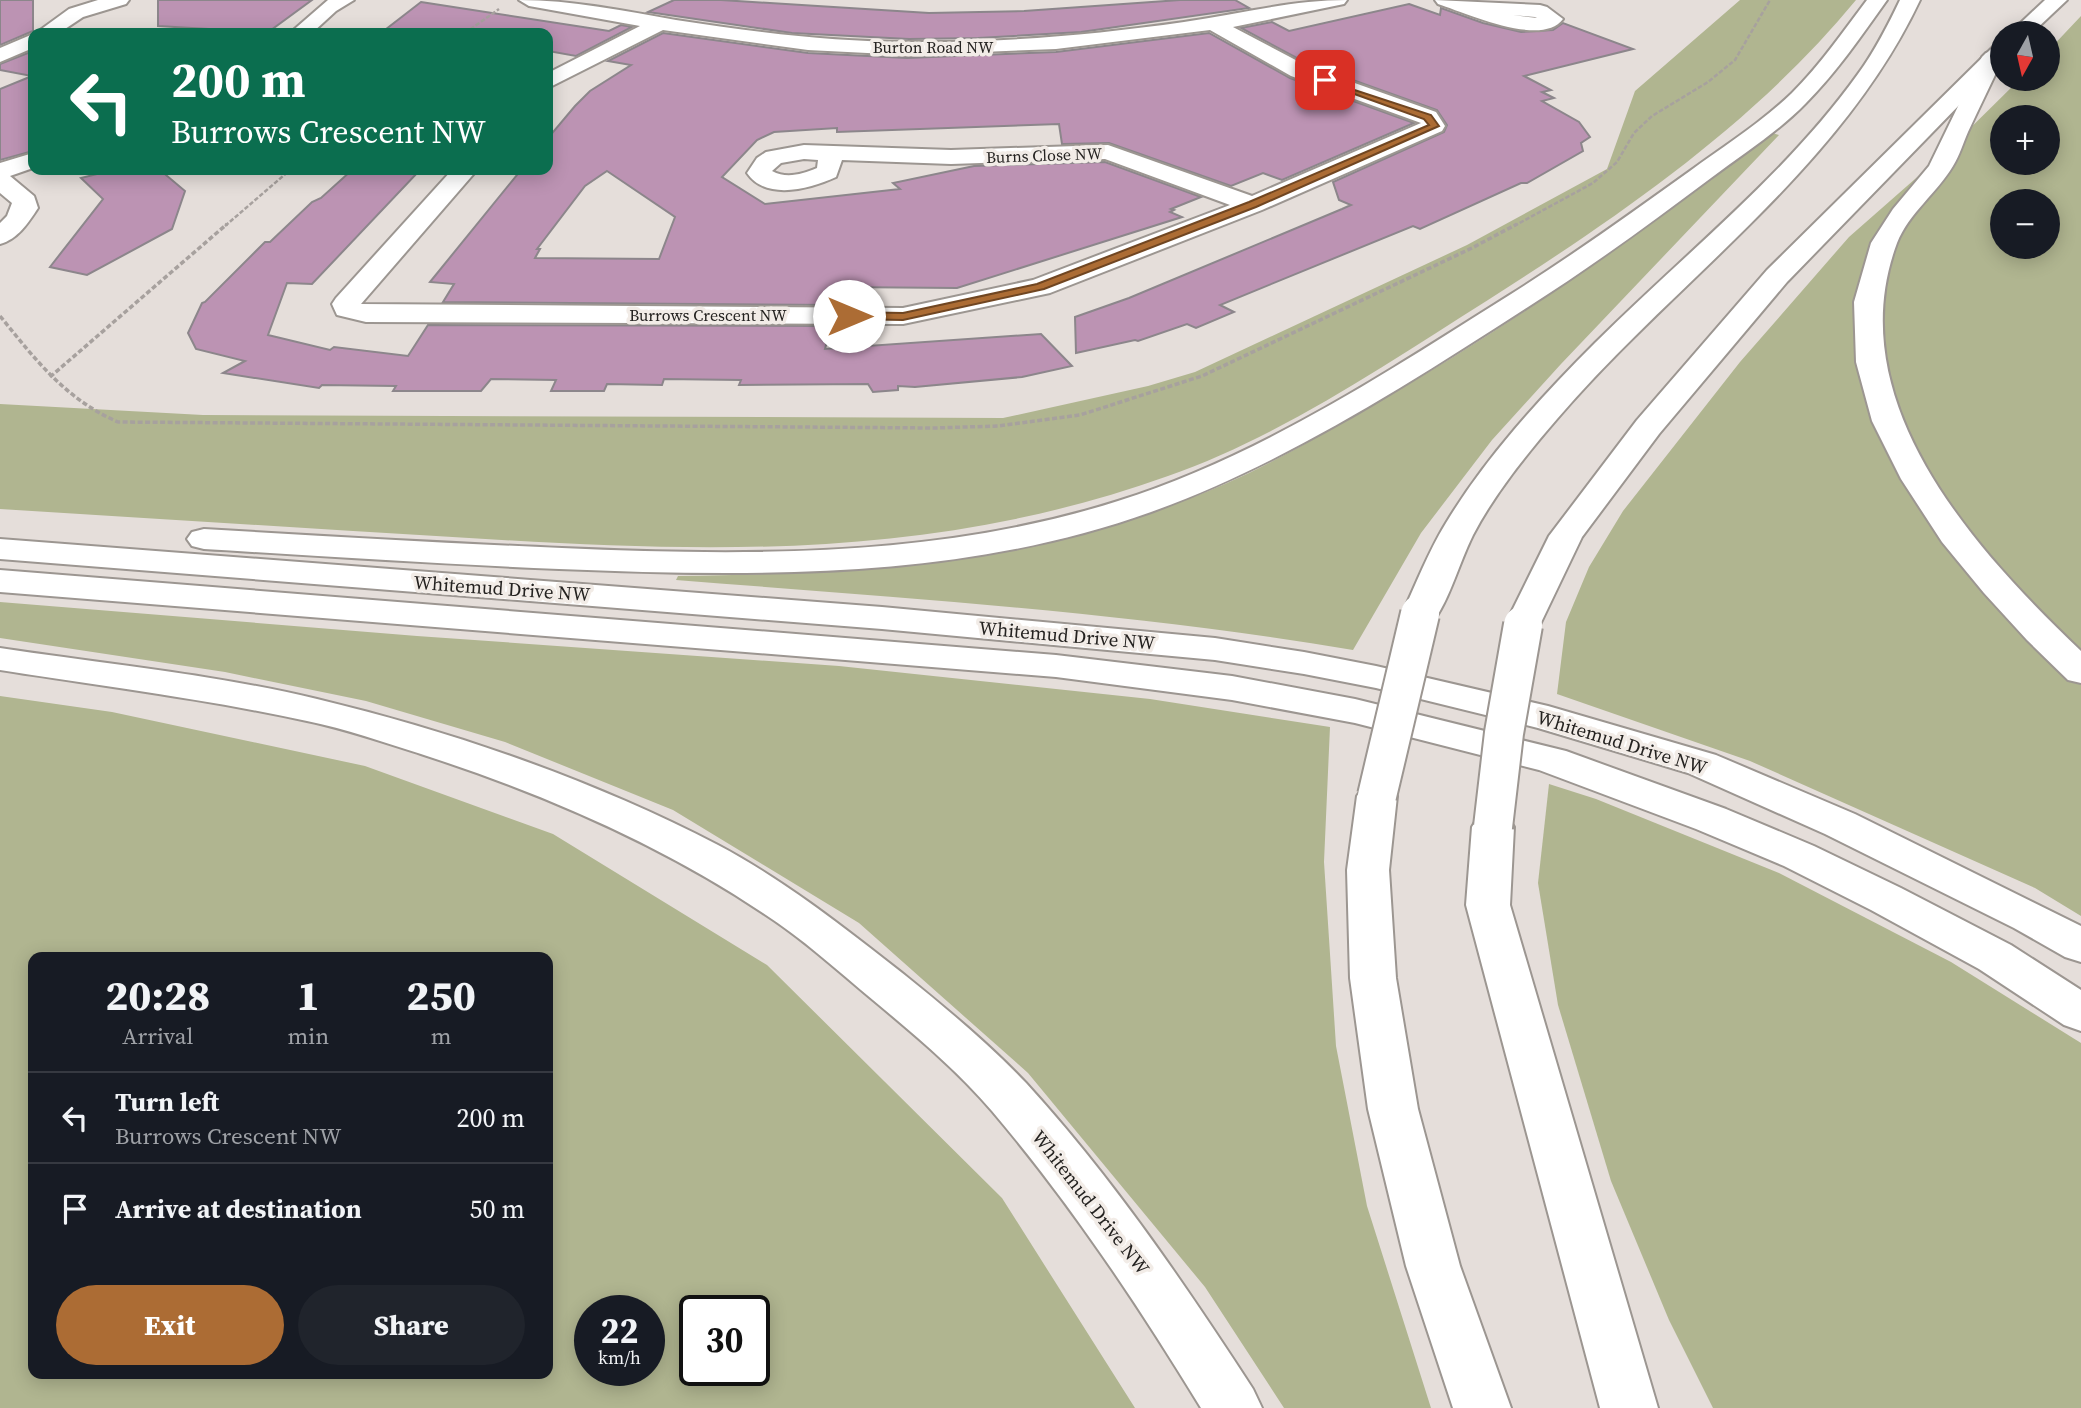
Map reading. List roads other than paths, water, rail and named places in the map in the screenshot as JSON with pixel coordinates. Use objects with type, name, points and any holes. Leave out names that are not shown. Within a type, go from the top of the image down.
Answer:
[{"type":"main road","points":[[52,28],[77,7],[119,0]]},
{"type":"main road","points":[[306,28],[329,7],[344,0]]},
{"type":"main road","name":"Burton Road NW","points":[[544,1],[760,38],[898,48],[1031,46],[1213,24],[1337,0]]},
{"type":"main road","points":[[1445,0],[1470,7]]},
{"type":"main road","points":[[0,526],[466,555],[710,565],[830,562],[930,552],[1038,533],[1132,508],[1209,479],[1282,444],[1428,359],[1546,284],[1681,189],[1800,97],[1843,47],[1877,0]]},
{"type":"main road","points":[[1482,1408],[1433,1266],[1393,1109],[1373,978],[1368,870],[1377,796],[1420,614],[1468,514],[1531,432],[1592,364],[1795,164],[1868,79],[1900,25],[1910,0]]},
{"type":"main road","points":[[2033,21],[2057,0]]},
{"type":"main road","points":[[553,78],[663,22]]},
{"type":"main road","name":"Burrows Crescent NW","points":[[461,175],[346,304],[347,309],[366,314],[903,316],[1040,287],[1253,205],[1431,129],[1434,124],[1428,117],[1299,71],[1213,24]]},
{"type":"main road","points":[[0,56],[28,42]]},
{"type":"main road","points":[[1629,1408],[1488,905],[1493,827],[1504,733],[1523,625],[1566,536],[1648,427],[1777,276],[1990,61]]},
{"type":"main road","points":[[1990,69],[1939,169],[1905,209],[1884,242],[1872,282],[1868,316],[1873,378],[1915,479],[1944,523],[2022,614],[2081,672]]},
{"type":"main road","name":"Burns Close NW","points":[[827,155],[951,157],[1108,152],[1253,205]]},
{"type":"main road","points":[[0,171],[28,162]]},
{"type":"main road","points":[[0,180],[24,201],[25,208],[17,221],[0,236]]},
{"type":"main road","name":"Whitemud Drive NW","points":[[0,549],[882,618],[1215,649],[1304,663],[1376,677],[1548,718],[1702,764],[1874,840],[2030,917],[2081,946]]},
{"type":"main road","points":[[0,581],[1056,666],[1233,688],[1355,711],[1552,760],[1711,819],[1799,856],[1886,899],[1995,957],[2081,1013]]},
{"type":"main road","name":"Whitemud Drive NW","points":[[0,659],[217,692],[313,710],[386,730],[500,767],[591,803],[704,856],[782,904],[850,956],[944,1033],[1008,1096],[1106,1217],[1166,1302],[1233,1408]]},
{"type":"main road","points":[[1601,1304],[1659,1408]]}]
